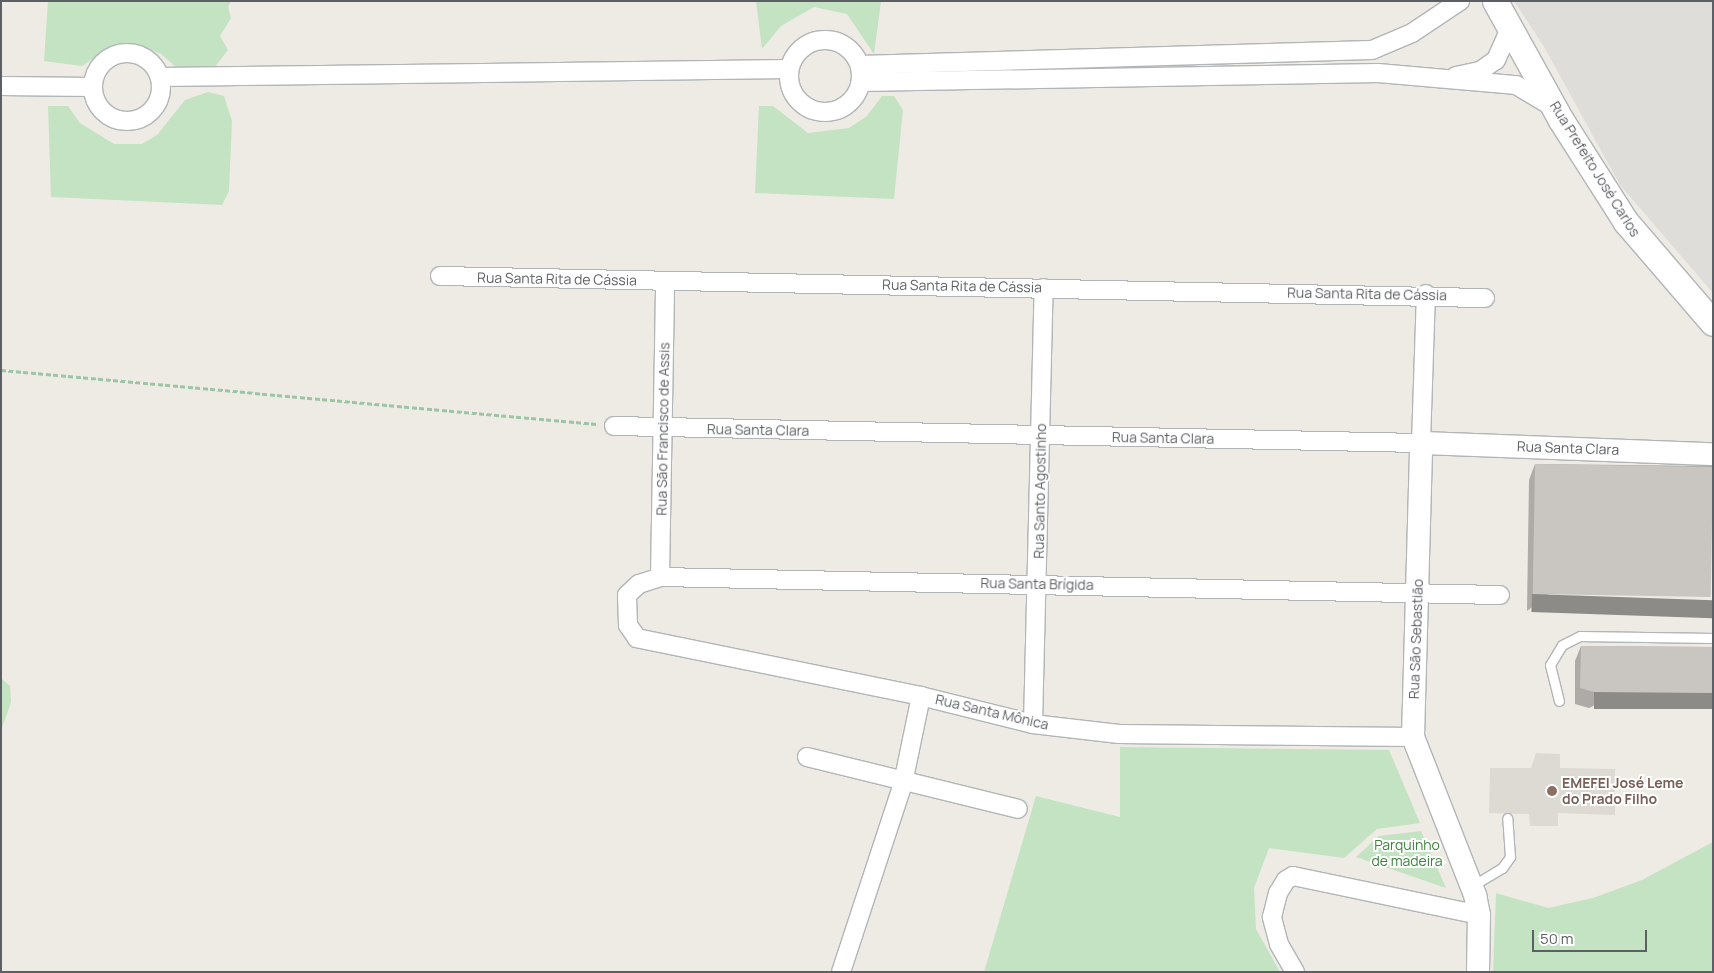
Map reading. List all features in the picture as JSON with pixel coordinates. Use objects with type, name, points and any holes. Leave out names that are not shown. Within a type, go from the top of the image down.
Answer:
[{"type":"main road","name":"Rua Prefeito José Carlos","points":[[1495,1],[1556,109],[1626,222],[1708,312]]},
{"type":"street","points":[[860,73],[1372,50],[1412,33],[1460,1]]},
{"type":"street","points":[[1444,79],[1480,71],[1496,60],[1511,27]]},
{"type":"street","points":[[823,39],[846,46],[860,73],[857,94],[839,109],[815,110],[795,97],[790,86],[789,69],[801,48],[823,39]]},
{"type":"street","points":[[126,52],[141,56],[153,64],[160,77],[161,94],[157,105],[149,114],[128,122],[106,115],[98,107],[92,87],[100,65],[112,56],[126,52]]},
{"type":"street","points":[[160,77],[789,69]]},
{"type":"street","points":[[860,73],[1378,73],[1516,85],[1556,109]]},
{"type":"street","points":[[1,86],[92,87]]},
{"type":"street","name":"Rua Santa Rita de Cássia","points":[[440,276],[1426,294],[1485,298]]},
{"type":"street","name":"Rua São Francisco de Assis","points":[[660,577],[665,281]]},
{"type":"street","name":"Rua Santo Agostinho","points":[[1033,724],[1044,288]]},
{"type":"street","name":"Rua São Sebastião","points":[[1426,294],[1413,737],[1472,886],[1479,914],[1478,972]]},
{"type":"street","name":"Rua Santa Clara","points":[[614,426],[1421,443],[1713,454]]},
{"type":"street","name":"Rua Santa Brígida","points":[[637,638],[628,625],[627,595],[638,584],[660,577],[1417,591],[1500,595]]},
{"type":"street","name":"Rua Santa Mônica","points":[[637,638],[921,696],[1033,724],[1119,734],[1413,737]]},
{"type":"street","points":[[841,972],[904,782],[921,696]]},
{"type":"street","points":[[807,757],[904,782],[1018,808]]},
{"type":"street","points":[[1296,972],[1279,944],[1272,917],[1282,886],[1293,876],[1479,914]]},
{"type":"lane","points":[[1559,701],[1550,665],[1562,644],[1580,636],[1713,638]]},
{"type":"lane","points":[[1472,886],[1502,868],[1510,857],[1507,818]]},
{"type":"path","points":[[1,370],[614,426]]},
{"type":"shaded area","points":[[1514,1],[1713,1],[1713,293],[1620,185],[1543,45]]},
{"type":"shaded area","name":"EMEFEI José Leme do Prado Filho","points":[[1536,753],[1560,754],[1560,768],[1615,769],[1615,815],[1558,813],[1558,826],[1530,826],[1529,814],[1489,813],[1490,768],[1531,768]]},
{"type":"green space","points":[[48,1],[231,1],[228,7],[231,18],[220,36],[228,50],[214,68],[177,68],[161,54],[141,46],[114,45],[82,66],[44,61]]},
{"type":"green space","points":[[756,1],[881,1],[874,54],[847,14],[814,7],[781,26],[762,49]]},
{"type":"green space","points":[[208,92],[224,96],[232,121],[229,191],[222,205],[51,197],[48,106],[68,106],[80,123],[114,144],[142,144],[157,135],[185,100]]},
{"type":"green space","points":[[882,96],[894,96],[903,110],[894,199],[755,193],[759,106],[773,106],[808,133],[849,128],[867,116]]},
{"type":"green space","points":[[1,678],[10,686],[11,702],[1,731]]},
{"type":"green space","points":[[1120,747],[1389,750],[1420,823],[1377,829],[1344,858],[1269,848],[1254,888],[1256,929],[1280,972],[984,972],[1036,796],[1120,817]]},
{"type":"green space","name":"Parquinho de madeira","points":[[1421,831],[1446,888],[1356,857],[1379,836]]},
{"type":"green space","points":[[1713,842],[1713,972],[1493,972],[1496,893],[1548,908],[1593,898],[1642,880]]},
{"type":"building","points":[[1535,464],[1713,467],[1711,597],[1533,594]]},
{"type":"building","points":[[1581,646],[1713,647],[1713,693],[1594,692],[1580,688]]},
{"type":"place","name":"EMEFEI José Leme do Prado Filho","points":[[1552,791]]}]
